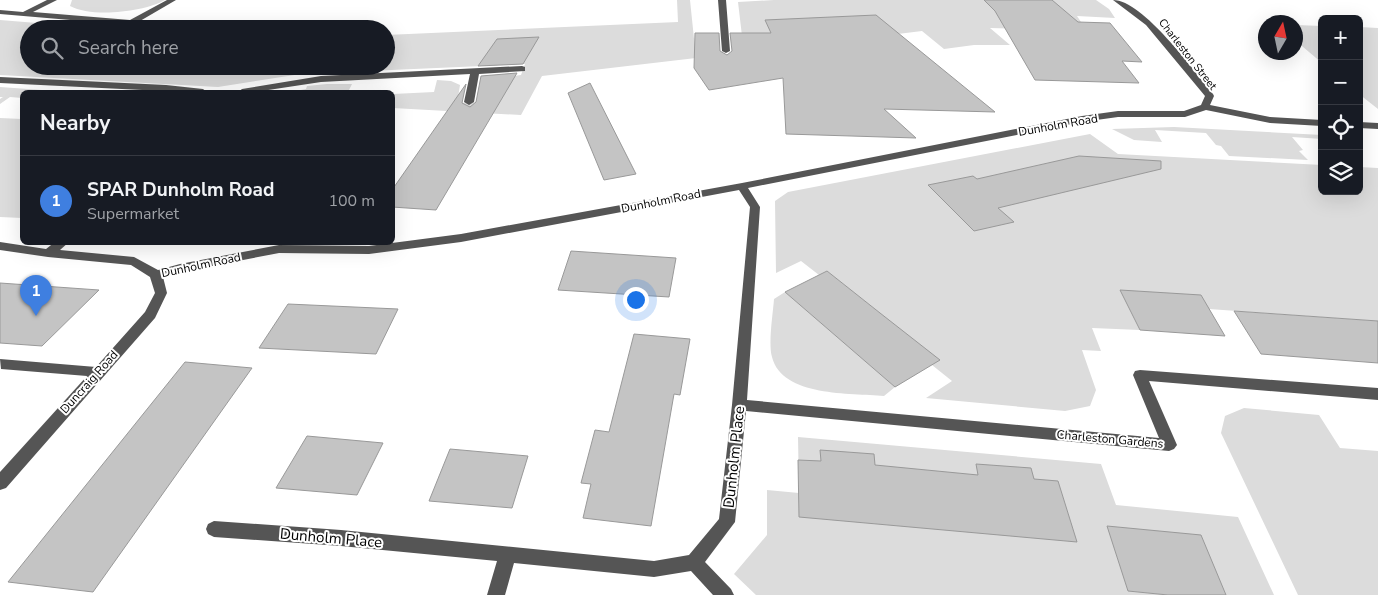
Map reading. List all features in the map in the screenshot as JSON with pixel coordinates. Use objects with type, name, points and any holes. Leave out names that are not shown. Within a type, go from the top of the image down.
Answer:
[{"type":"street","points":[[23,14],[53,0]]},
{"type":"street","points":[[136,20],[172,0]]},
{"type":"street","points":[[722,0],[726,51]]},
{"type":"street","name":"Charleston Street","points":[[1117,0],[1149,23],[1210,96],[1205,107]]},
{"type":"street","points":[[0,12],[95,20]]},
{"type":"street","points":[[254,90],[321,79],[522,69]]},
{"type":"street","points":[[469,102],[475,71]]},
{"type":"street","points":[[0,80],[184,90]]},
{"type":"street","name":"Dunholm Road","points":[[0,246],[134,262],[156,275],[180,268],[278,250],[369,250],[461,238],[742,186],[1082,119],[1118,114],[1185,114],[1205,107],[1270,120],[1318,123]]},
{"type":"street","points":[[1363,125],[1378,126]]},
{"type":"street","name":"Dunholm Place","points":[[214,528],[341,538],[654,570],[694,562],[727,522],[739,405],[755,207],[742,186]]},
{"type":"street","points":[[48,253],[60,245]]},
{"type":"street","name":"Duncraig Road","points":[[0,482],[150,315],[162,293],[156,275]]},
{"type":"street","points":[[1,364],[98,372]]},
{"type":"street","name":"Charleston Gardens","points":[[739,405],[1169,445],[1140,375],[1378,394]]},
{"type":"street","points":[[496,595],[508,556]]},
{"type":"street","points":[[694,562],[725,595]]},
{"type":"shaded area","points":[[72,0],[165,0],[144,8],[104,13],[80,10],[70,6]]},
{"type":"shaded area","points":[[677,0],[690,0],[696,58],[542,76],[521,115],[395,108],[395,94],[434,92],[437,80],[451,81],[460,85],[457,103],[484,102],[498,78],[521,75],[525,64],[395,70],[395,35],[678,22]]},
{"type":"shaded area","points":[[774,0],[1096,0],[1109,9],[1115,18],[1077,16],[1087,31],[990,28],[1010,45],[974,45],[944,49],[922,31],[744,53],[738,2]]},
{"type":"shaded area","points":[[0,20],[20,22],[20,75],[295,75],[218,87],[0,75]]},
{"type":"shaded area","points":[[1303,25],[1318,26],[1318,60],[1303,47]]},
{"type":"shaded area","points":[[1363,27],[1378,28],[1378,109],[1363,97]]},
{"type":"shaded area","points":[[352,84],[349,90],[301,90],[306,89],[307,86]]},
{"type":"shaded area","points":[[0,87],[42,90],[20,90],[20,98],[10,97],[0,104],[0,99],[3,97],[0,97]]},
{"type":"shaded area","points":[[0,118],[20,119],[20,218],[0,217]]},
{"type":"shaded area","points":[[1174,127],[1318,135],[1318,139],[1292,137],[1303,150],[1299,151],[1308,160],[1229,156],[1206,133],[1155,130],[1162,142],[1134,140],[1112,129]]},
{"type":"shaded area","points":[[1090,134],[1118,154],[1318,165],[1318,195],[1363,195],[1363,167],[1378,168],[1378,321],[1209,309],[1121,291],[1140,330],[1092,328],[1101,351],[1082,350],[1096,390],[1090,406],[1065,411],[926,398],[952,381],[932,365],[939,360],[827,271],[819,275],[801,261],[776,273],[775,201],[788,192]]},
{"type":"shaded area","points":[[785,292],[895,387],[884,396],[837,393],[803,386],[789,380],[778,370],[772,357],[770,344],[774,299]]},
{"type":"shaded area","points":[[1244,408],[1319,415],[1340,448],[1378,451],[1378,595],[1298,595],[1221,433],[1225,416]]},
{"type":"shaded area","points":[[798,437],[1101,464],[1116,505],[1238,517],[1274,595],[756,595],[734,574],[767,535],[767,490],[799,493]]},
{"type":"building","points":[[984,0],[1052,0],[1078,22],[1110,23],[1142,62],[1122,61],[1139,83],[1035,80],[995,11]]},
{"type":"building","points":[[876,15],[995,112],[884,109],[916,138],[786,134],[783,78],[709,90],[694,68],[695,33],[719,33],[720,51],[727,55],[732,51],[730,33],[771,33],[765,20]]},
{"type":"building","points":[[539,37],[523,64],[478,66],[497,39]]},
{"type":"building","points":[[517,73],[436,210],[395,207],[395,186],[466,84],[462,103],[470,107],[476,102],[481,76]]},
{"type":"building","points":[[590,83],[636,174],[604,180],[568,93]]},
{"type":"building","points":[[1079,156],[1161,161],[1161,169],[998,208],[1014,222],[974,231],[928,185],[973,176],[977,179]]},
{"type":"building","points":[[571,251],[676,258],[669,297],[558,290]]},
{"type":"building","points":[[827,271],[940,360],[895,387],[785,292]]},
{"type":"building","points":[[0,283],[99,290],[42,346],[0,343]]},
{"type":"building","points":[[1120,290],[1201,295],[1225,336],[1140,330]]},
{"type":"building","points":[[288,304],[398,309],[376,354],[259,348]]},
{"type":"building","points":[[1234,311],[1378,321],[1378,363],[1261,354]]},
{"type":"building","points":[[634,334],[690,339],[680,395],[674,394],[651,526],[583,518],[591,484],[581,483],[595,430],[609,432]]},
{"type":"building","points":[[185,362],[252,368],[93,592],[8,582]]},
{"type":"building","points":[[307,436],[383,443],[357,495],[276,488]]},
{"type":"building","points":[[450,449],[528,456],[512,508],[429,501]]},
{"type":"building","points":[[820,450],[874,454],[875,465],[978,475],[976,464],[1031,468],[1034,479],[1058,481],[1077,542],[799,517],[798,460],[821,461]]},
{"type":"building","points":[[1107,526],[1201,535],[1226,595],[1168,595],[1128,591]]},
{"type":"place","name":"SPAR Dunholm Road","points":[[36,316]]}]
